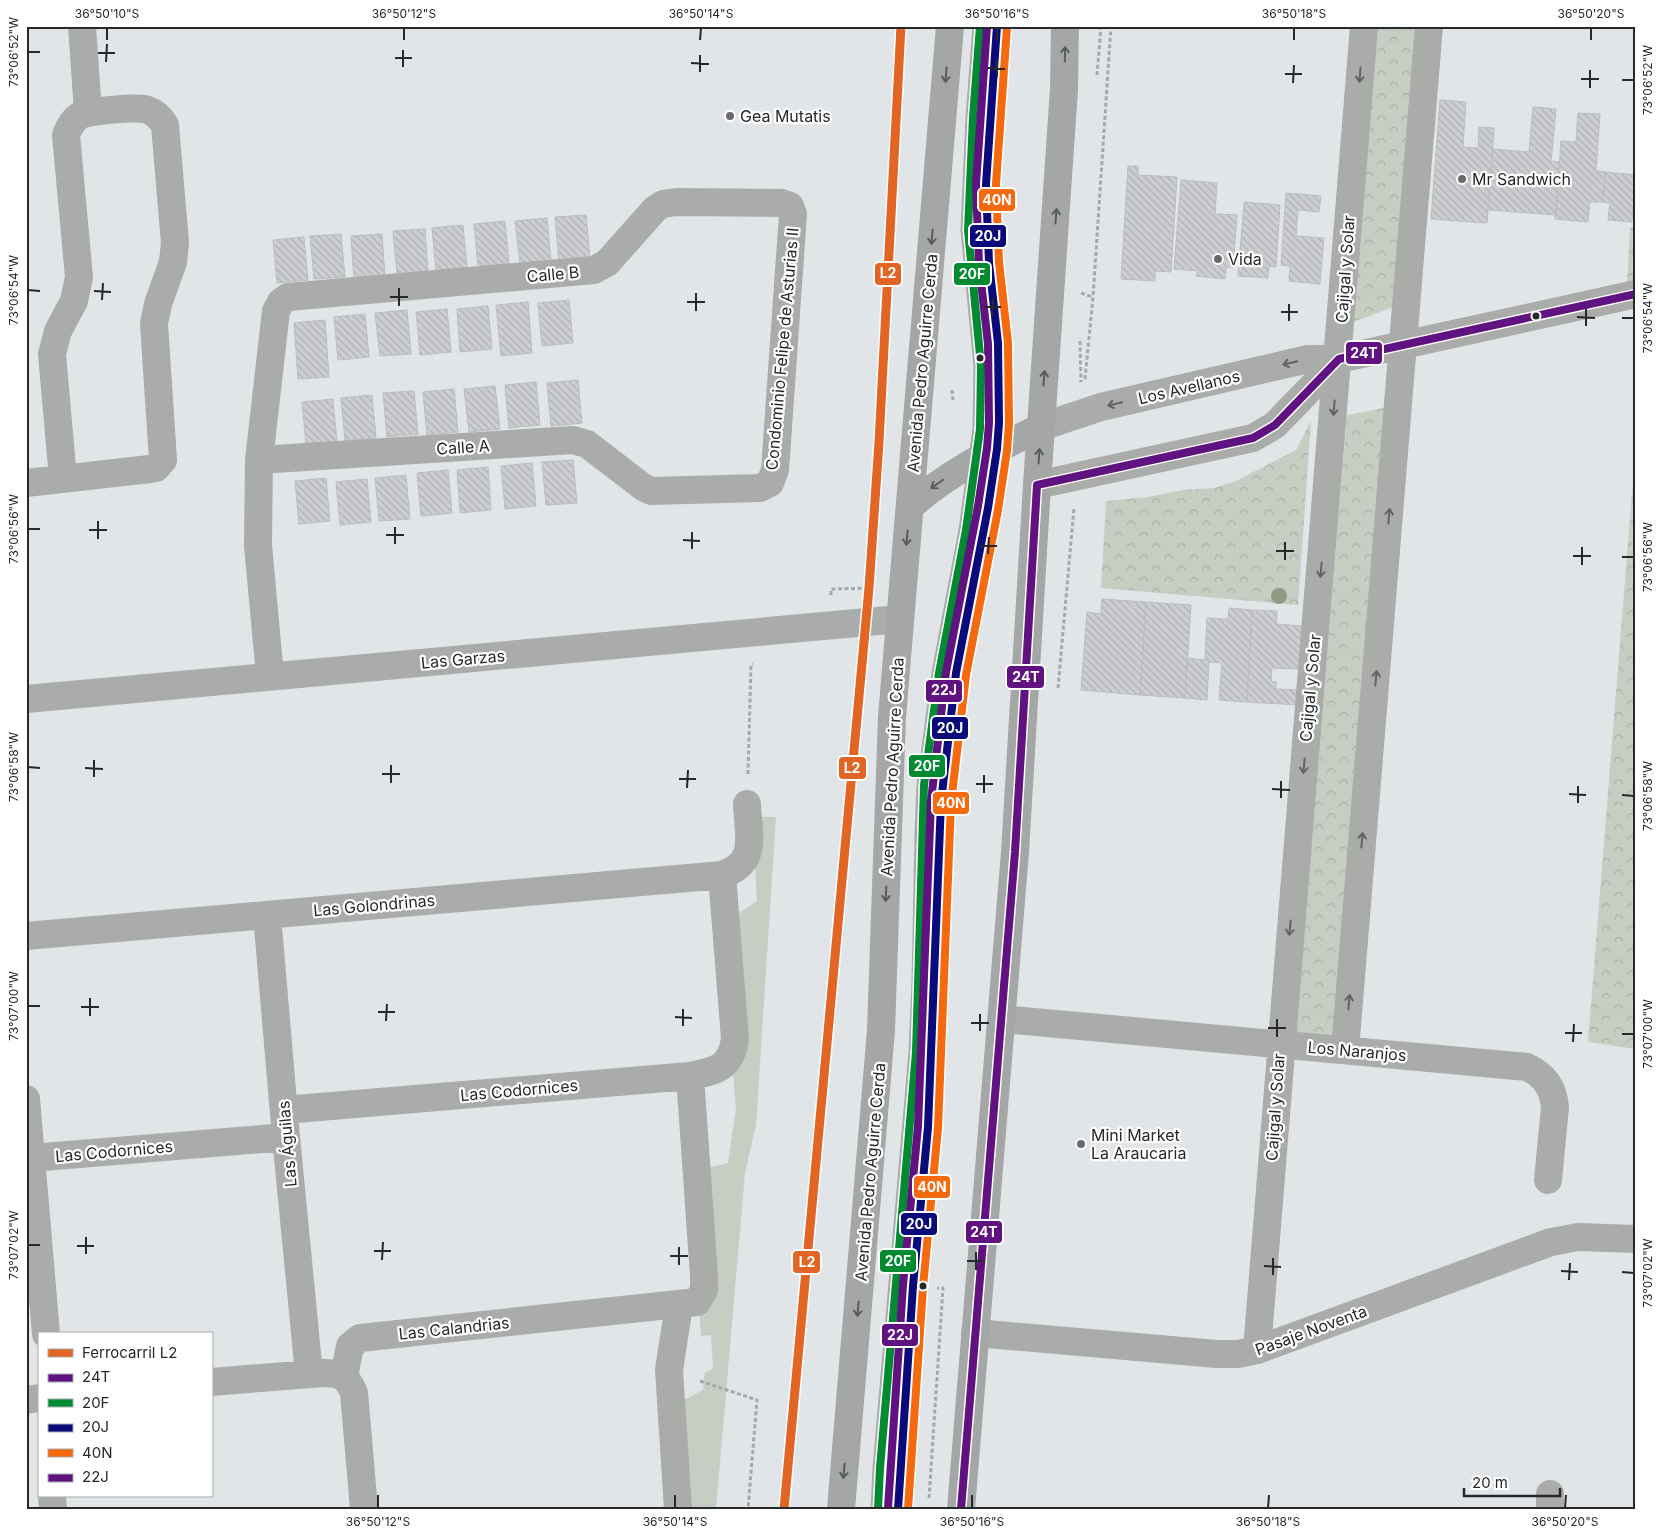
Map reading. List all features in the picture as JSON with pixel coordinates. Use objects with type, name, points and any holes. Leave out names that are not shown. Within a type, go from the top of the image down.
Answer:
[{"type":"highway","name":"Avenida Pedro Aguirre Cerda","points":[[841,1509],[878,1087],[892,717],[950,26]]},
{"type":"highway","points":[[961,1509],[1016,832],[1064,89],[1065,26]]},
{"type":"highway","points":[[910,507],[926,492],[987,454],[1041,426]]},
{"type":"street","points":[[82,26],[88,112]]},
{"type":"street","name":"Cajigal y Solar","points":[[1257,1350],[1280,1044],[1364,26]]},
{"type":"street","points":[[1345,1050],[1429,26]]},
{"type":"street","points":[[26,483],[63,479],[150,469],[156,468],[163,460],[154,324],[158,304],[173,262],[175,244],[165,125],[159,116],[146,109],[88,112],[74,120],[69,126],[66,135],[78,277],[74,301],[58,331],[52,354],[63,479]]},
{"type":"street","name":"Calle B","points":[[259,460],[276,310],[281,302],[288,297],[594,270],[607,264],[655,209],[663,204],[676,202],[782,203],[790,206],[793,214]]},
{"type":"street","name":"Condominio Felipe de Asturias II","points":[[651,491],[760,488],[770,483],[774,470],[793,214]]},
{"type":"street","name":"Los Avellanos","points":[[1041,426],[1082,413],[1308,359],[1338,359],[1636,294]]},
{"type":"street","points":[[1037,485],[1253,438],[1275,426],[1338,359]]},
{"type":"street","name":"Calle A","points":[[259,460],[572,440],[588,444],[643,487],[651,491]]},
{"type":"street","points":[[259,460],[258,545],[270,676]]},
{"type":"street","name":"Las Garzas","points":[[26,699],[900,619]]},
{"type":"street","points":[[722,875],[742,865],[748,855],[747,804]]},
{"type":"street","name":"Las Golondrinas","points":[[26,936],[722,875]]},
{"type":"street","name":"Las Codornices","points":[[284,1110],[690,1076],[717,1069],[726,1063],[733,1053],[735,1039],[722,875]]},
{"type":"street","name":"Las Águilas","points":[[267,915],[309,1374]]},
{"type":"street","name":"Los Naranjos","points":[[1002,1019],[1526,1067],[1537,1072],[1546,1080],[1551,1088],[1555,1107],[1548,1180]]},
{"type":"street","name":"Las Calandrias","points":[[344,1377],[350,1346],[360,1338],[697,1302],[704,1290],[704,1276],[690,1076]]},
{"type":"street","points":[[26,1099],[31,1158],[30,1190],[46,1332]]},
{"type":"street","name":"Las Codornices","points":[[31,1158],[286,1137]]},
{"type":"street","name":"Pasaje Noventa","points":[[975,1333],[1217,1354],[1238,1354],[1257,1350],[1551,1242],[1578,1237],[1636,1239]]},
{"type":"street","points":[[678,1509],[669,1370],[679,1305]]},
{"type":"street","points":[[212,1382],[334,1373],[344,1377],[350,1383],[354,1393],[364,1509]]},
{"type":"lane","points":[[898,1509],[913,1286],[928,1127],[941,802],[956,673],[986,518],[987,454],[980,429],[981,366],[968,230],[972,116],[980,26]]},
{"type":"lane","points":[[878,1509],[916,1052],[920,982],[924,785],[939,672],[966,530],[987,454],[999,423],[998,343],[989,263],[986,184],[997,26]]},
{"type":"path","points":[[1082,413],[1093,297],[1111,26]]},
{"type":"path","points":[[747,804],[751,665]]},
{"type":"path","points":[[913,1286],[943,1288],[929,1499]]},
{"type":"path","points":[[669,1370],[757,1400],[748,1509]]},
{"type":"green space","points":[[1377,26],[1416,26],[1393,307],[1351,323]]},
{"type":"green space","points":[[1636,227],[1636,283],[1627,285],[1630,228]]},
{"type":"green space","points":[[1384,408],[1336,1042],[1296,1037],[1347,415]]},
{"type":"green space","points":[[1311,421],[1298,605],[1101,588],[1106,501],[1148,497],[1183,490],[1214,488],[1236,481],[1296,450]]},
{"type":"green space","points":[[1636,443],[1636,1049],[1588,1042]]},
{"type":"green space","points":[[752,817],[776,817],[756,1125],[745,1173],[716,1509],[689,1509],[682,1401],[703,1390],[705,1372],[713,1369],[711,1335],[701,1336],[691,1190],[698,1170],[728,1163],[736,1108],[720,926],[757,901]]},
{"type":"building","name":"Mr Sandwich","points":[[1440,100],[1466,102],[1463,147],[1478,148],[1479,127],[1494,128],[1487,223],[1431,219]]},
{"type":"building","points":[[1533,107],[1556,109],[1551,161],[1559,162],[1556,215],[1488,210],[1493,149],[1529,152]]},
{"type":"building","points":[[1578,113],[1600,114],[1596,171],[1605,172],[1603,202],[1590,202],[1588,222],[1555,219],[1561,141],[1576,142]]},
{"type":"building","points":[[1128,166],[1138,166],[1138,175],[1177,177],[1171,272],[1155,271],[1155,281],[1121,279]]},
{"type":"building","points":[[1605,172],[1636,175],[1636,207],[1633,207],[1632,222],[1608,220],[1610,203],[1603,202]]},
{"type":"building","points":[[1181,180],[1217,183],[1215,214],[1237,215],[1233,267],[1226,267],[1225,279],[1196,276],[1198,271],[1174,269]]},
{"type":"building","points":[[1286,193],[1321,196],[1319,212],[1298,210],[1296,236],[1324,238],[1320,284],[1289,281],[1290,266],[1281,265]]},
{"type":"building","points":[[1244,202],[1280,205],[1276,267],[1269,266],[1268,278],[1238,276]]},
{"type":"building","points":[[586,215],[590,258],[559,261],[555,217]]},
{"type":"building","points":[[547,218],[551,261],[520,264],[515,221]]},
{"type":"building","points":[[505,221],[509,264],[478,267],[474,224]]},
{"type":"building","points":[[463,225],[467,268],[436,271],[432,228]]},
{"type":"building","points":[[425,229],[428,272],[397,274],[393,231]]},
{"type":"building","points":[[341,234],[345,277],[314,279],[310,236]]},
{"type":"building","points":[[382,234],[385,277],[354,280],[351,236]]},
{"type":"building","points":[[304,237],[308,280],[277,283],[273,240]]},
{"type":"building","points":[[569,300],[573,343],[542,346],[538,303]]},
{"type":"building","points":[[528,302],[532,353],[501,356],[496,305]]},
{"type":"building","points":[[488,306],[492,349],[460,352],[457,309]]},
{"type":"building","points":[[447,309],[451,352],[420,355],[416,312]]},
{"type":"building","points":[[407,310],[411,354],[380,356],[375,313]]},
{"type":"building","points":[[365,314],[369,357],[338,360],[334,317]]},
{"type":"building","points":[[325,320],[329,377],[298,379],[294,323]]},
{"type":"building","points":[[578,380],[582,423],[551,426],[547,383]]},
{"type":"building","points":[[536,382],[540,425],[509,428],[505,385]]},
{"type":"building","points":[[495,386],[500,429],[469,432],[464,389]]},
{"type":"building","points":[[454,389],[458,432],[427,435],[423,392]]},
{"type":"building","points":[[414,391],[418,434],[387,437],[383,393]]},
{"type":"building","points":[[372,395],[376,438],[345,441],[341,398]]},
{"type":"building","points":[[333,399],[337,442],[306,445],[302,402]]},
{"type":"building","points":[[573,460],[577,503],[546,505],[542,462]]},
{"type":"building","points":[[532,463],[536,506],[505,509],[501,466]]},
{"type":"building","points":[[488,467],[491,510],[460,513],[457,470]]},
{"type":"building","points":[[448,470],[452,513],[421,516],[417,473]]},
{"type":"building","points":[[406,475],[410,519],[379,521],[375,478]]},
{"type":"building","points":[[326,478],[330,521],[299,524],[295,481]]},
{"type":"building","points":[[367,479],[371,522],[340,525],[336,482]]},
{"type":"building","points":[[1102,599],[1146,602],[1140,695],[1081,690],[1087,612],[1101,614]]},
{"type":"building","points":[[1146,602],[1191,605],[1185,698],[1140,695]]},
{"type":"building","points":[[1229,608],[1252,610],[1247,702],[1219,700],[1222,663],[1209,662],[1207,700],[1185,698],[1187,658],[1205,660],[1207,618],[1228,619]]},
{"type":"building","points":[[1252,610],[1277,611],[1276,624],[1302,626],[1299,669],[1272,668],[1271,681],[1276,682],[1276,689],[1300,690],[1299,705],[1247,702]]},
{"type":"building","points":[[26,1478],[29,1509],[26,1509]]},
{"type":"rail line","name":"L2","points":[[784,1509],[869,588],[879,442],[901,26]]},
{"type":"transit line","name":"20F","points":[[878,1509],[916,1052],[924,785],[939,673],[966,530],[980,429],[981,366],[968,230],[973,117],[980,26]]},
{"type":"transit line","name":"22J","points":[[888,1508],[903,1285],[918,1126],[931,801],[946,672],[978,506],[989,423],[988,344],[979,264],[976,184],[987,26]]},
{"type":"transit line","name":"20J","points":[[898,1509],[913,1286],[928,1127],[941,802],[956,673],[988,508],[999,423],[998,343],[989,263],[986,184],[997,26]]},
{"type":"transit line","name":"40N","points":[[908,1509],[923,1287],[938,1128],[951,803],[966,675],[998,510],[1009,424],[1008,343],[999,262],[996,184],[1007,27]]},
{"type":"transit line","name":"24T","points":[[961,1509],[1015,852],[1037,485],[1253,438],[1275,425],[1339,359],[1636,294]]},
{"type":"place","name":"Gea Mutatis","points":[[730,116]]},
{"type":"place","name":"Mr Sandwich","points":[[1462,179]]},
{"type":"place","name":"Vida","points":[[1218,259]]},
{"type":"place","name":"Mini Market La Araucaria","points":[[1081,1144]]}]
